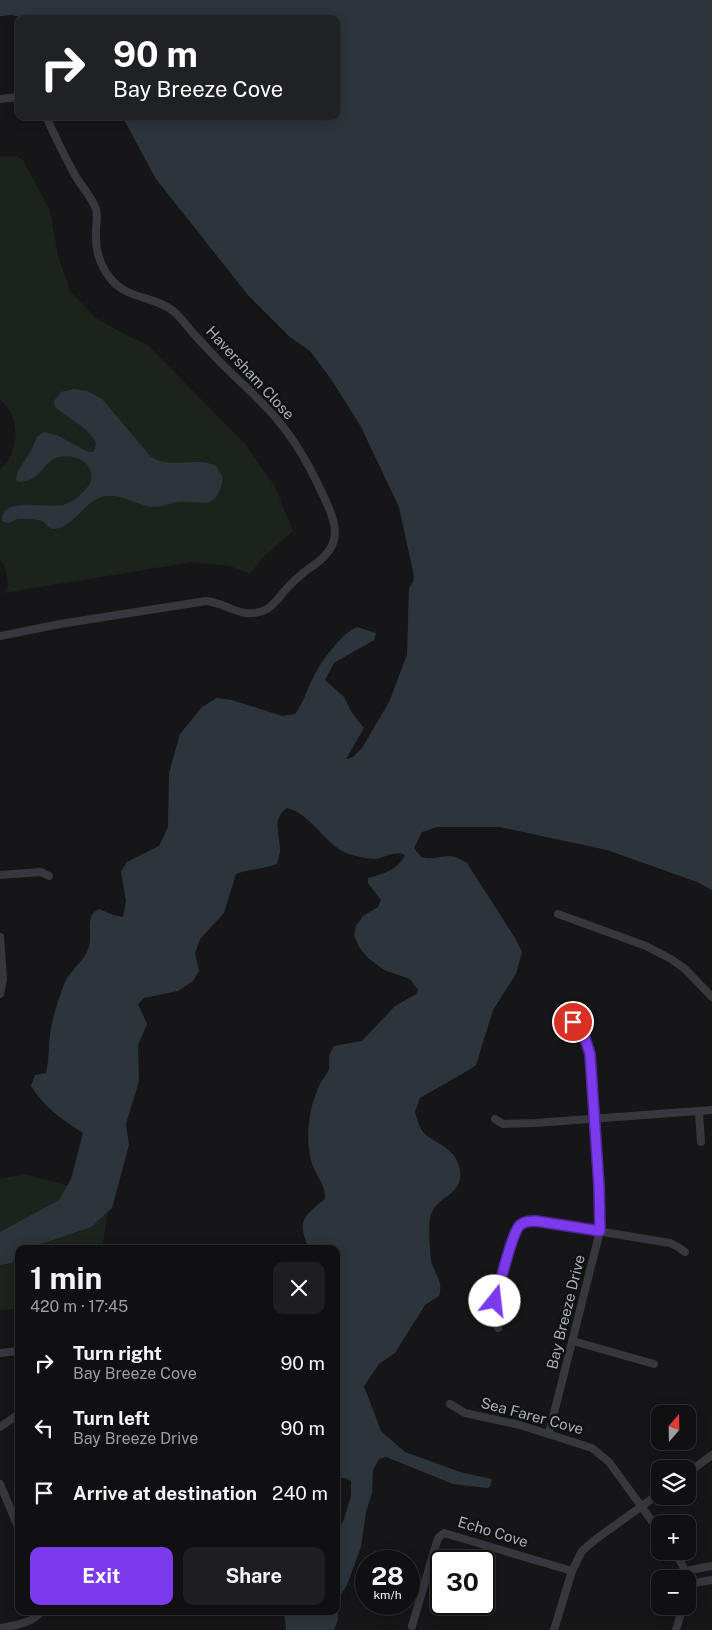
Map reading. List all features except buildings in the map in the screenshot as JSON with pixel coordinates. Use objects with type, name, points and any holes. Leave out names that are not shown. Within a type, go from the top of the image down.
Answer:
[{"type":"street","points":[[0,99],[15,97]]},
{"type":"street","name":"Haversham Close","points":[[0,636],[60,624],[206,601],[222,604],[242,612],[263,611],[276,603],[296,579],[327,554],[335,536],[334,521],[314,476],[294,441],[273,415],[225,367],[177,314],[162,304],[124,291],[107,274],[97,251],[96,209],[64,154],[48,120]]},
{"type":"street","points":[[0,875],[41,872],[49,876]]},
{"type":"street","points":[[558,914],[646,946],[671,959],[685,969],[712,996]]},
{"type":"street","points":[[0,937],[3,979],[0,994]]},
{"type":"street","name":"Bay Breeze Drive","points":[[548,1433],[600,1231],[599,1186],[590,1054],[583,1032],[573,1022]]},
{"type":"street","points":[[495,1119],[503,1124],[712,1110]]},
{"type":"street","points":[[699,1112],[701,1142]]},
{"type":"street","points":[[498,1328],[494,1314],[495,1301],[517,1228],[521,1224],[536,1221],[600,1231],[670,1243],[678,1246],[685,1252]]},
{"type":"street","points":[[572,1342],[654,1364]]},
{"type":"street","points":[[0,1353],[15,1352]]},
{"type":"street","name":"Sea Farer Cove","points":[[450,1404],[465,1413],[548,1433],[584,1444],[600,1453],[609,1462],[651,1519]]},
{"type":"street","points":[[0,1427],[15,1417]]},
{"type":"street","points":[[696,1467],[712,1455]]},
{"type":"street","points":[[0,1484],[15,1520]]},
{"type":"street","points":[[554,1630],[572,1571],[582,1551],[651,1500]]},
{"type":"street","name":"Echo Cove","points":[[412,1626],[440,1531],[572,1571]]},
{"type":"street","points":[[696,1572],[712,1566]]},
{"type":"street","points":[[696,1583],[712,1580]]},
{"type":"street","points":[[0,1628],[26,1623],[38,1615]]},
{"type":"street","points":[[676,1630],[680,1615]]},
{"type":"shaded area","points":[[0,0],[712,0],[712,890],[697,882],[607,850],[500,827],[437,827],[422,832],[414,848],[421,857],[449,856],[467,863],[522,952],[516,974],[493,1010],[476,1065],[420,1098],[415,1112],[418,1123],[424,1133],[453,1154],[459,1166],[459,1184],[433,1210],[429,1222],[431,1261],[440,1283],[440,1291],[439,1296],[425,1305],[395,1353],[379,1364],[364,1386],[381,1431],[405,1452],[460,1472],[492,1479],[490,1487],[487,1488],[453,1484],[386,1457],[379,1459],[373,1470],[372,1493],[366,1512],[361,1547],[360,1550],[355,1550],[355,1563],[347,1585],[340,1596],[340,1525],[343,1522],[351,1496],[351,1481],[340,1478],[340,1245],[307,1245],[303,1232],[304,1220],[325,1199],[324,1189],[311,1160],[308,1131],[313,1102],[320,1084],[328,1071],[329,1057],[334,1046],[362,1041],[395,1006],[416,994],[418,990],[410,979],[384,970],[368,958],[359,947],[354,935],[356,926],[363,916],[378,907],[381,900],[368,883],[368,878],[394,868],[405,855],[394,854],[375,859],[349,854],[340,850],[296,811],[287,808],[282,812],[278,823],[280,852],[277,864],[236,874],[224,913],[200,939],[195,953],[199,971],[193,981],[178,991],[144,998],[138,1004],[147,1024],[138,1045],[139,1081],[126,1124],[129,1145],[112,1208],[91,1227],[38,1245],[15,1245],[15,1260],[0,1265],[0,1232],[59,1200],[71,1179],[83,1133],[54,1113],[31,1086],[35,1075],[46,1073],[51,1029],[56,1007],[65,982],[89,947],[90,920],[94,912],[99,909],[123,917],[126,901],[121,872],[127,862],[159,846],[168,827],[169,773],[180,734],[202,707],[217,698],[232,700],[282,716],[295,714],[327,655],[338,641],[357,627],[376,633],[374,640],[334,663],[325,680],[344,697],[352,713],[364,728],[346,759],[353,757],[362,748],[389,702],[407,655],[409,588],[414,576],[399,507],[361,427],[331,379],[310,351],[290,337],[248,295],[156,179],[124,120],[340,120],[340,15],[0,16]]},
{"type":"shaded area","points":[[16,156],[23,160],[50,211],[58,256],[70,291],[96,318],[148,345],[244,443],[274,485],[293,531],[262,558],[250,574],[230,566],[192,562],[4,593],[9,585],[4,565],[0,560],[0,469],[5,465],[12,453],[15,432],[12,415],[0,398],[0,157]]},
{"type":"shaded area","points":[[74,389],[87,391],[102,399],[151,457],[169,463],[202,462],[216,466],[223,478],[217,496],[207,502],[178,502],[156,507],[119,497],[100,497],[69,523],[54,529],[37,519],[18,519],[9,523],[2,521],[3,513],[9,508],[26,505],[63,505],[78,497],[90,484],[91,474],[86,464],[77,458],[66,456],[51,461],[32,479],[18,482],[16,480],[18,471],[31,451],[37,437],[44,432],[57,435],[88,452],[93,452],[96,444],[92,436],[83,427],[55,407],[54,401],[61,392]]},
{"type":"shaded area","points":[[24,1174],[110,1197],[103,1245],[15,1245],[15,1309],[0,1310],[0,1179]]},
{"type":"shaded area","points":[[284,1615],[338,1615],[334,1630],[286,1630]]},
{"type":"route","points":[[495,1301],[517,1228],[521,1224],[536,1221],[600,1231],[599,1186],[590,1054],[583,1032],[573,1022]]}]
